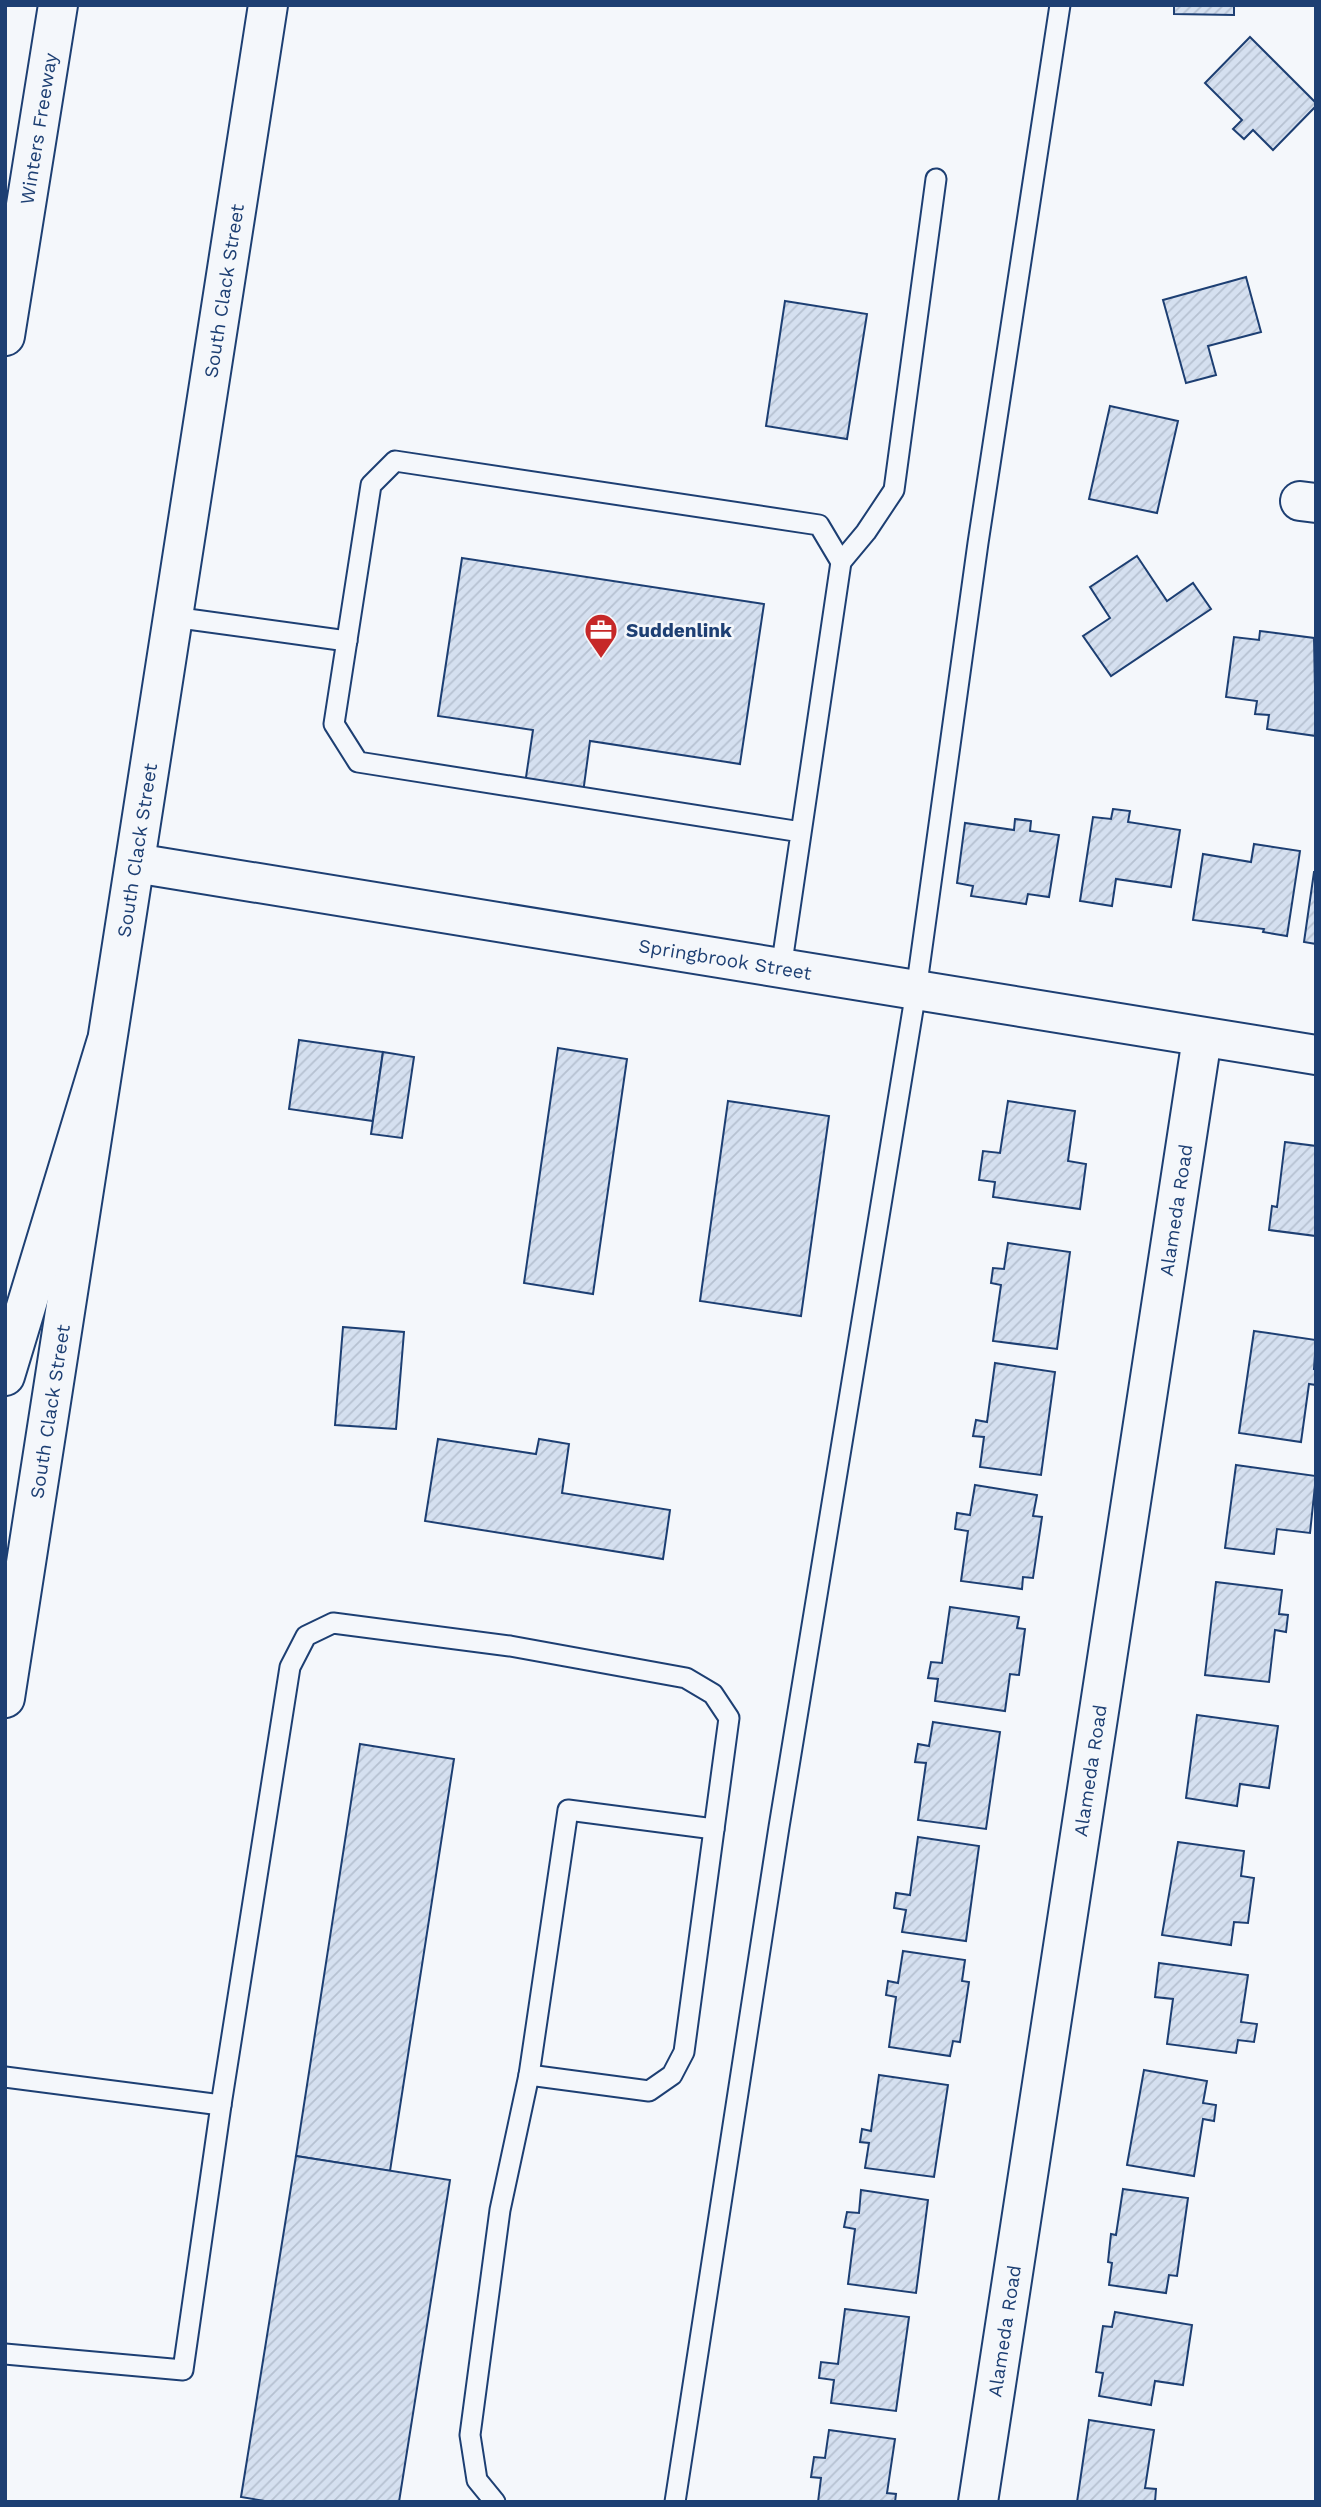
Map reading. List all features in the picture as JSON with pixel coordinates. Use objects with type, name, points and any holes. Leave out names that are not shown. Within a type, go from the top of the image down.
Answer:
[{"type":"main road","name":"Winters Freeway","points":[[5,336],[58,5]]},
{"type":"main road","name":"South Clack Street","points":[[5,1698],[268,5]]},
{"type":"main road","name":"Springbrook Street","points":[[135,863],[1316,1055]]},
{"type":"main road","name":"Alameda Road","points":[[978,2502],[1202,1038]]},
{"type":"main road","points":[[5,1376],[106,1043]]},
{"type":"lane","points":[[675,2502],[784,1800],[916,991],[978,543],[1060,5]]},
{"type":"lane","points":[[782,969],[841,562],[866,532],[894,490],[936,179]]},
{"type":"lane","points":[[801,832],[358,762],[334,724],[371,485],[395,461],[819,526],[841,562]]},
{"type":"lane","points":[[173,617],[347,641]]},
{"type":"lane","points":[[5,2354],[183,2370],[221,2105],[290,1667],[306,1636],[333,1623],[510,1646],[686,1678],[713,1693],[729,1718],[684,2052],[672,2075],[649,2091],[529,2075]]},
{"type":"lane","points":[[495,2502],[477,2480],[470,2435],[500,2210],[529,2075],[568,1810],[714,1829]]},
{"type":"lane","points":[[5,2077],[221,2105]]},
{"type":"building","points":[[1174,5],[1234,5],[1234,15],[1174,14]]},
{"type":"building","points":[[1250,37],[1316,103],[1273,150],[1253,130],[1244,139],[1233,129],[1242,120],[1205,83]]},
{"type":"building","points":[[1246,277],[1261,332],[1208,346],[1216,375],[1186,383],[1163,300]]},
{"type":"building","points":[[785,301],[867,314],[847,439],[766,426]]},
{"type":"building","points":[[1110,406],[1178,421],[1157,513],[1089,499]]},
{"type":"building","points":[[1137,556],[1167,601],[1193,583],[1211,609],[1111,676],[1083,636],[1110,618],[1090,587]]},
{"type":"building","name":"Suddenlink","points":[[462,558],[764,604],[740,764],[590,741],[583,793],[525,784],[533,730],[438,716]]},
{"type":"building","points":[[1260,631],[1314,638],[1316,736],[1267,729],[1269,715],[1255,714],[1257,701],[1226,697],[1234,637],[1259,640]]},
{"type":"building","points":[[1113,809],[1130,811],[1128,822],[1180,830],[1171,887],[1116,879],[1112,906],[1080,901],[1093,817],[1111,819]]},
{"type":"building","points":[[1015,819],[1031,821],[1030,831],[1059,835],[1049,897],[1028,894],[1026,904],[971,896],[973,886],[957,883],[965,823],[1014,830]]},
{"type":"building","points":[[1254,844],[1300,851],[1287,936],[1263,932],[1264,929],[1193,920],[1203,854],[1251,862]]},
{"type":"building","points":[[1316,872],[1316,944],[1304,942]]},
{"type":"building","points":[[299,1040],[383,1052],[373,1121],[289,1109]]},
{"type":"building","points":[[558,1048],[627,1059],[593,1294],[524,1283]]},
{"type":"building","points":[[383,1052],[414,1057],[402,1138],[371,1134]]},
{"type":"building","points":[[728,1101],[829,1116],[801,1316],[700,1301]]},
{"type":"building","points":[[1008,1101],[1075,1111],[1068,1161],[1086,1164],[1080,1209],[993,1197],[995,1182],[979,1180],[983,1151],[1000,1153]]},
{"type":"building","points":[[1285,1142],[1316,1146],[1316,1236],[1269,1230],[1272,1206],[1277,1207]]},
{"type":"building","points":[[1008,1243],[1070,1252],[1057,1349],[993,1341],[1001,1285],[991,1283],[993,1268],[1004,1269]]},
{"type":"building","points":[[343,1327],[404,1332],[396,1429],[335,1425]]},
{"type":"building","points":[[1254,1331],[1316,1340],[1316,1385],[1309,1384],[1301,1442],[1239,1433]]},
{"type":"building","points":[[995,1363],[1055,1372],[1041,1475],[980,1467],[984,1437],[973,1436],[976,1420],[987,1422]]},
{"type":"building","points":[[438,1439],[536,1454],[539,1439],[569,1444],[562,1493],[670,1510],[663,1559],[425,1521]]},
{"type":"building","points":[[1236,1465],[1316,1476],[1310,1533],[1277,1529],[1274,1554],[1225,1548]]},
{"type":"building","points":[[975,1485],[1037,1495],[1033,1516],[1042,1517],[1033,1578],[1023,1577],[1022,1589],[961,1581],[968,1531],[955,1529],[957,1513],[970,1515]]},
{"type":"building","points":[[1216,1582],[1282,1590],[1279,1614],[1288,1615],[1286,1632],[1275,1630],[1269,1682],[1205,1675]]},
{"type":"building","points":[[950,1607],[1019,1617],[1017,1628],[1025,1629],[1019,1675],[1010,1674],[1005,1711],[935,1701],[938,1679],[928,1678],[931,1662],[942,1663]]},
{"type":"building","points":[[1197,1715],[1278,1726],[1269,1788],[1240,1784],[1237,1806],[1186,1798]]},
{"type":"building","points":[[933,1722],[1000,1732],[986,1829],[918,1820],[926,1763],[915,1762],[918,1744],[929,1746]]},
{"type":"building","points":[[360,1744],[454,1759],[390,2171],[296,2156]]},
{"type":"building","points":[[918,1837],[979,1846],[966,1941],[902,1932],[906,1910],[894,1908],[896,1893],[910,1895]]},
{"type":"building","points":[[1178,1842],[1244,1851],[1241,1876],[1254,1878],[1248,1923],[1234,1922],[1231,1945],[1162,1935]]},
{"type":"building","points":[[903,1951],[965,1960],[962,1981],[969,1982],[960,2042],[953,2041],[950,2056],[889,2047],[896,1997],[886,1995],[888,1981],[898,1983]]},
{"type":"building","points":[[1159,1963],[1248,1975],[1241,2022],[1257,2024],[1254,2042],[1238,2040],[1236,2053],[1167,2044],[1173,1999],[1155,1997]]},
{"type":"building","points":[[1144,2070],[1207,2081],[1203,2103],[1216,2105],[1214,2121],[1203,2119],[1194,2176],[1127,2165]]},
{"type":"building","points":[[879,2075],[948,2085],[934,2177],[865,2168],[869,2143],[860,2142],[862,2129],[871,2131]]},
{"type":"building","points":[[296,2156],[450,2180],[399,2502],[271,2502],[241,2497]]},
{"type":"building","points":[[1123,2189],[1188,2198],[1177,2276],[1169,2275],[1166,2293],[1109,2285],[1112,2263],[1108,2262],[1111,2234],[1116,2235]]},
{"type":"building","points":[[861,2190],[928,2200],[916,2293],[848,2284],[855,2229],[844,2227],[847,2212],[859,2213]]},
{"type":"building","points":[[845,2309],[909,2317],[896,2411],[831,2403],[834,2380],[819,2378],[821,2362],[838,2364]]},
{"type":"building","points":[[1115,2312],[1192,2325],[1183,2385],[1155,2381],[1151,2405],[1099,2396],[1103,2373],[1096,2372],[1103,2326],[1112,2327]]},
{"type":"building","points":[[1089,2420],[1154,2430],[1145,2488],[1156,2489],[1155,2502],[1077,2502]]},
{"type":"building","points":[[829,2430],[895,2439],[887,2493],[896,2494],[895,2502],[818,2502],[821,2478],[811,2477],[814,2457],[825,2458]]},
{"type":"place","name":"Suddenlink","points":[[601,660]]}]
